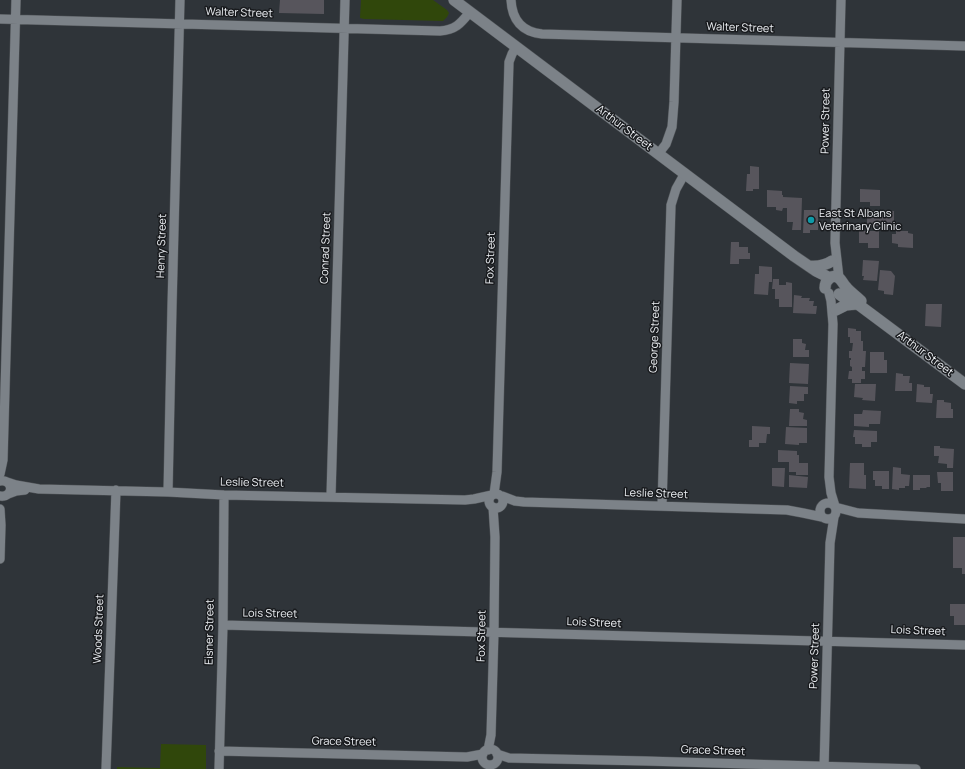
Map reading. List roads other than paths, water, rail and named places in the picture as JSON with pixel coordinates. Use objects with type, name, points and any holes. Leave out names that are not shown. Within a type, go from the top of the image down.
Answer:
[{"type":"street","points":[[1,525],[5,495],[10,489],[9,484],[3,479],[3,460],[16,0]]},
{"type":"street","name":"Henry Street","points":[[168,492],[180,0]]},
{"type":"street","name":"Conrad Street","points":[[331,496],[345,0]]},
{"type":"street","name":"Arthur Street","points":[[454,0],[794,256],[810,266],[857,304],[965,384]]},
{"type":"street","name":"Walter Street","points":[[511,0],[513,12],[518,22],[531,32],[542,34],[965,46]]},
{"type":"street","points":[[659,153],[666,144],[672,127],[677,0]]},
{"type":"street","name":"Power Street","points":[[833,324],[836,310],[834,286],[842,0]]},
{"type":"street","name":"Walter Street","points":[[0,19],[446,31],[459,25],[470,12]]},
{"type":"street","name":"Fox Street","points":[[497,495],[510,62],[516,46]]},
{"type":"street","name":"George Street","points":[[662,506],[671,205],[676,190],[685,173]]},
{"type":"street","name":"Power Street","points":[[824,768],[830,543],[834,512],[829,477],[833,324],[831,302],[834,286],[830,271],[835,243]]},
{"type":"street","name":"Arthur Street","points":[[794,256],[804,269],[834,286],[848,289],[884,324]]},
{"type":"street","points":[[810,266],[818,267],[832,261]]},
{"type":"street","points":[[836,310],[846,305],[857,304]]},
{"type":"street","name":"Power Street","points":[[829,477],[820,512],[825,522],[830,543]]},
{"type":"street","name":"Leslie Street","points":[[3,479],[16,486],[39,489]]},
{"type":"street","name":"Leslie Street","points":[[5,495],[16,491],[39,489],[116,490],[224,495],[331,496],[465,500],[496,506],[524,502],[786,510],[828,503],[833,504],[834,512],[832,518],[827,519],[786,510]]},
{"type":"street","name":"Woods Street","points":[[106,769],[116,490]]},
{"type":"street","name":"Eisner Street","points":[[219,769],[223,625],[224,495]]},
{"type":"street","points":[[497,495],[504,500],[496,506],[489,501],[497,495]]},
{"type":"street","name":"Leslie Street","points":[[465,500],[497,495],[524,502]]},
{"type":"street","name":"Fox Street","points":[[490,760],[496,506]]},
{"type":"street","points":[[0,509],[0,559]]},
{"type":"street","points":[[834,512],[965,519]]},
{"type":"street","name":"Lois Street","points":[[223,625],[965,645]]},
{"type":"street","name":"Grace Street","points":[[219,750],[468,757],[490,760],[509,758],[824,768],[916,769]]},
{"type":"place","name":"East St Albans Veterinary Clinic","points":[[811,220]]}]
